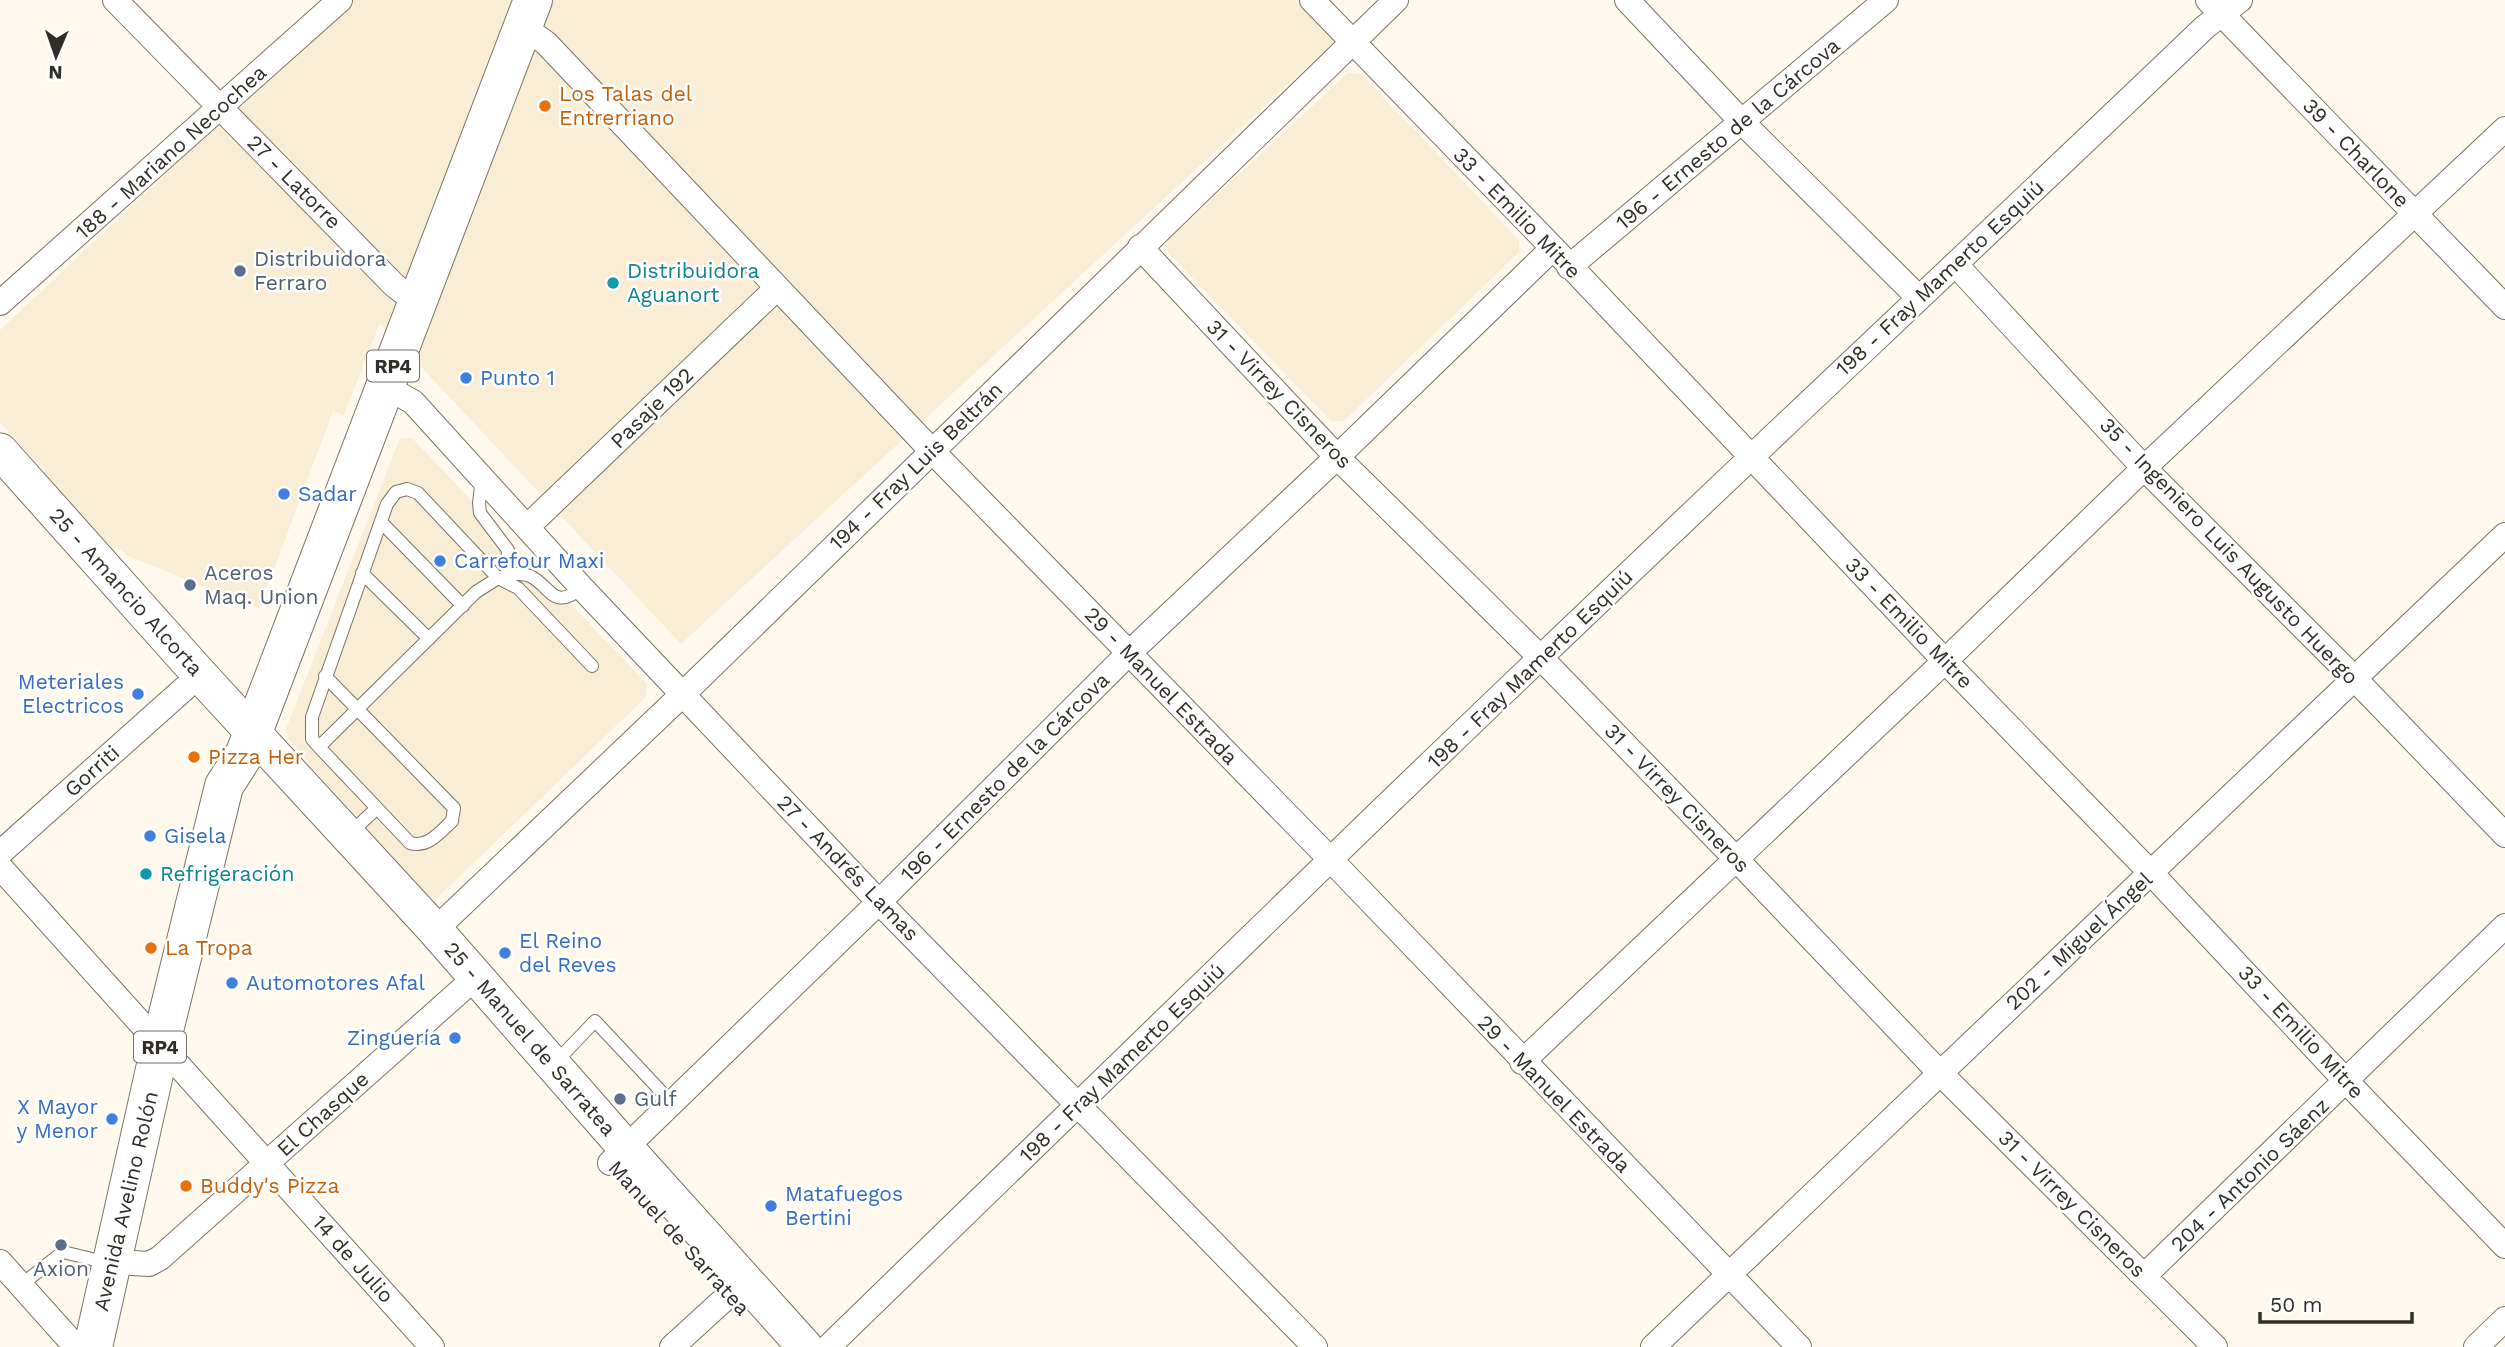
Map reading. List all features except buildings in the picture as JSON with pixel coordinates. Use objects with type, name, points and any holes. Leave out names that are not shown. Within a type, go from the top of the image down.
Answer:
[{"type":"main road","name":"RP4","points":[[248,742],[530,6]]},
{"type":"main road","name":"25 - Amancio Alcorta","points":[[0,451],[248,742]]},
{"type":"main road","points":[[0,481],[185,688],[248,742]]},
{"type":"main road","name":"25 - Manuel de Sarratea","points":[[248,742],[348,835],[435,930],[467,984],[553,1065],[618,1155],[806,1347]]},
{"type":"main road","name":"Manuel de Sarratea","points":[[248,742],[618,1155],[730,1294],[778,1347]]},
{"type":"main road","name":"Avenida Avelino Rolón","points":[[113,1347],[122,1264],[170,1057],[224,786],[248,742]]},
{"type":"main road","name":"Avenida Avelino Rolón","points":[[75,1345],[122,1264]]},
{"type":"street","name":"27 - Latorre","points":[[115,0],[394,285],[416,302]]},
{"type":"street","name":"188 - Mariano Necochea","points":[[0,303],[221,109],[340,0]]},
{"type":"street","name":"33 - Emilio Mitre","points":[[1312,0],[1553,248],[1945,662],[2152,874],[2346,1082],[2505,1246]]},
{"type":"street","name":"194 - Fray Luis Beltrán","points":[[435,930],[683,694],[1396,0]]},
{"type":"street","points":[[1627,0],[1742,122],[1918,297]]},
{"type":"street","name":"196 - Ernesto de la Cárcova","points":[[1569,267],[1886,0]]},
{"type":"street","name":"39 - Charlone","points":[[2223,5],[2416,215],[2505,307]]},
{"type":"street","name":"198 - Fray Mamerto Esquiú","points":[[828,1347],[1079,1106],[1330,859],[2205,27],[2223,5]]},
{"type":"street","name":"29 - Manuel Estrada","points":[[530,6],[546,43],[776,288],[1799,1347]]},
{"type":"street","points":[[1522,1062],[1945,662],[2144,468],[2505,129]]},
{"type":"street","name":"31 - Virrey Cisneros","points":[[1140,247],[1337,457],[1541,658],[1939,1072],[2215,1347]]},
{"type":"street","name":"196 - Ernesto de la Cárcova","points":[[618,1155],[879,902],[1128,654],[1553,248]]},
{"type":"street","name":"35 - Ingeniero Luis Augusto Huergo","points":[[1956,265],[2144,468],[2354,678],[2505,835]]},
{"type":"street","name":"Pasaje 192","points":[[527,527],[776,288]]},
{"type":"street","name":"27 - Andrés Lamas","points":[[386,387],[413,402],[582,588],[879,902],[1315,1347]]},
{"type":"street","name":"202 - Miguel Ángel","points":[[1653,1347],[1939,1072],[2152,874],[2505,534]]},
{"type":"street","name":"Gorriti","points":[[0,853],[185,688]]},
{"type":"street","name":"14 de Julio","points":[[0,867],[432,1347]]},
{"type":"street","name":"204 - Antonio Sáenz","points":[[2144,1276],[2505,926]]},
{"type":"street","name":"El Chasque","points":[[122,1264],[149,1264],[160,1258],[467,984]]},
{"type":"street","points":[[0,1262],[75,1345]]},
{"type":"street","points":[[672,1347],[730,1294]]},
{"type":"street","points":[[2476,1347],[2505,1319]]},
{"type":"lane","points":[[482,478],[478,503],[480,513],[508,550],[502,576]]},
{"type":"lane","points":[[326,676],[454,808],[452,821],[426,844],[410,843],[376,809],[312,739],[310,727],[326,676],[387,504],[396,492],[407,489],[418,493],[502,576],[518,588],[592,666]]},
{"type":"lane","points":[[381,522],[463,606]]},
{"type":"lane","points":[[362,573],[429,639]]},
{"type":"lane","points":[[319,747],[476,592],[502,576],[533,577],[548,593],[558,597],[573,594],[582,588]]},
{"type":"lane","points":[[348,835],[376,809]]},
{"type":"lane","points":[[553,1065],[595,1021],[671,1102]]},
{"type":"lane","points":[[21,1285],[63,1252],[122,1264]]},
{"type":"shaded area","points":[[351,0],[1296,0],[1336,40],[681,644],[380,323],[344,415],[333,411],[259,609],[126,555],[117,546],[112,550],[43,472],[45,470],[0,423],[0,330]]},
{"type":"shaded area","points":[[1348,73],[1361,74],[1519,240],[1519,252],[1344,421],[1331,421],[1168,253],[1168,240]]},
{"type":"shaded area","name":"Carrefour Maxi","points":[[400,438],[412,438],[647,684],[646,697],[437,898],[425,896],[288,739],[286,729]]},
{"type":"place","name":"Los Talas del Entrerriano","points":[[545,106]]},
{"type":"place","name":"Distribuidora Ferraro","points":[[240,271]]},
{"type":"place","name":"Distribuidora Aguanort","points":[[613,283]]},
{"type":"place","name":"Punto 1","points":[[466,378]]},
{"type":"place","name":"Sadar","points":[[284,494]]},
{"type":"place","name":"Carrefour Maxi","points":[[440,561]]},
{"type":"place","name":"Aceros Maq. Union","points":[[190,585]]},
{"type":"place","name":"Meteriales Electricos","points":[[138,694]]},
{"type":"place","name":"Pizza Her","points":[[194,757]]},
{"type":"place","name":"Gisela","points":[[150,836]]},
{"type":"place","name":"Refrigeración","points":[[146,874]]},
{"type":"place","name":"La Tropa","points":[[151,948]]},
{"type":"place","name":"El Reino del Reves","points":[[505,953]]},
{"type":"place","name":"Automotores Afal","points":[[232,983]]},
{"type":"place","name":"Zinguería","points":[[455,1038]]},
{"type":"place","name":"Gulf","points":[[620,1099]]},
{"type":"place","name":"X Mayor y Menor","points":[[112,1119]]},
{"type":"place","name":"Buddy's Pizza","points":[[186,1186]]},
{"type":"place","name":"Matafuegos Bertini","points":[[771,1206]]},
{"type":"place","name":"Axion","points":[[61,1245]]}]
